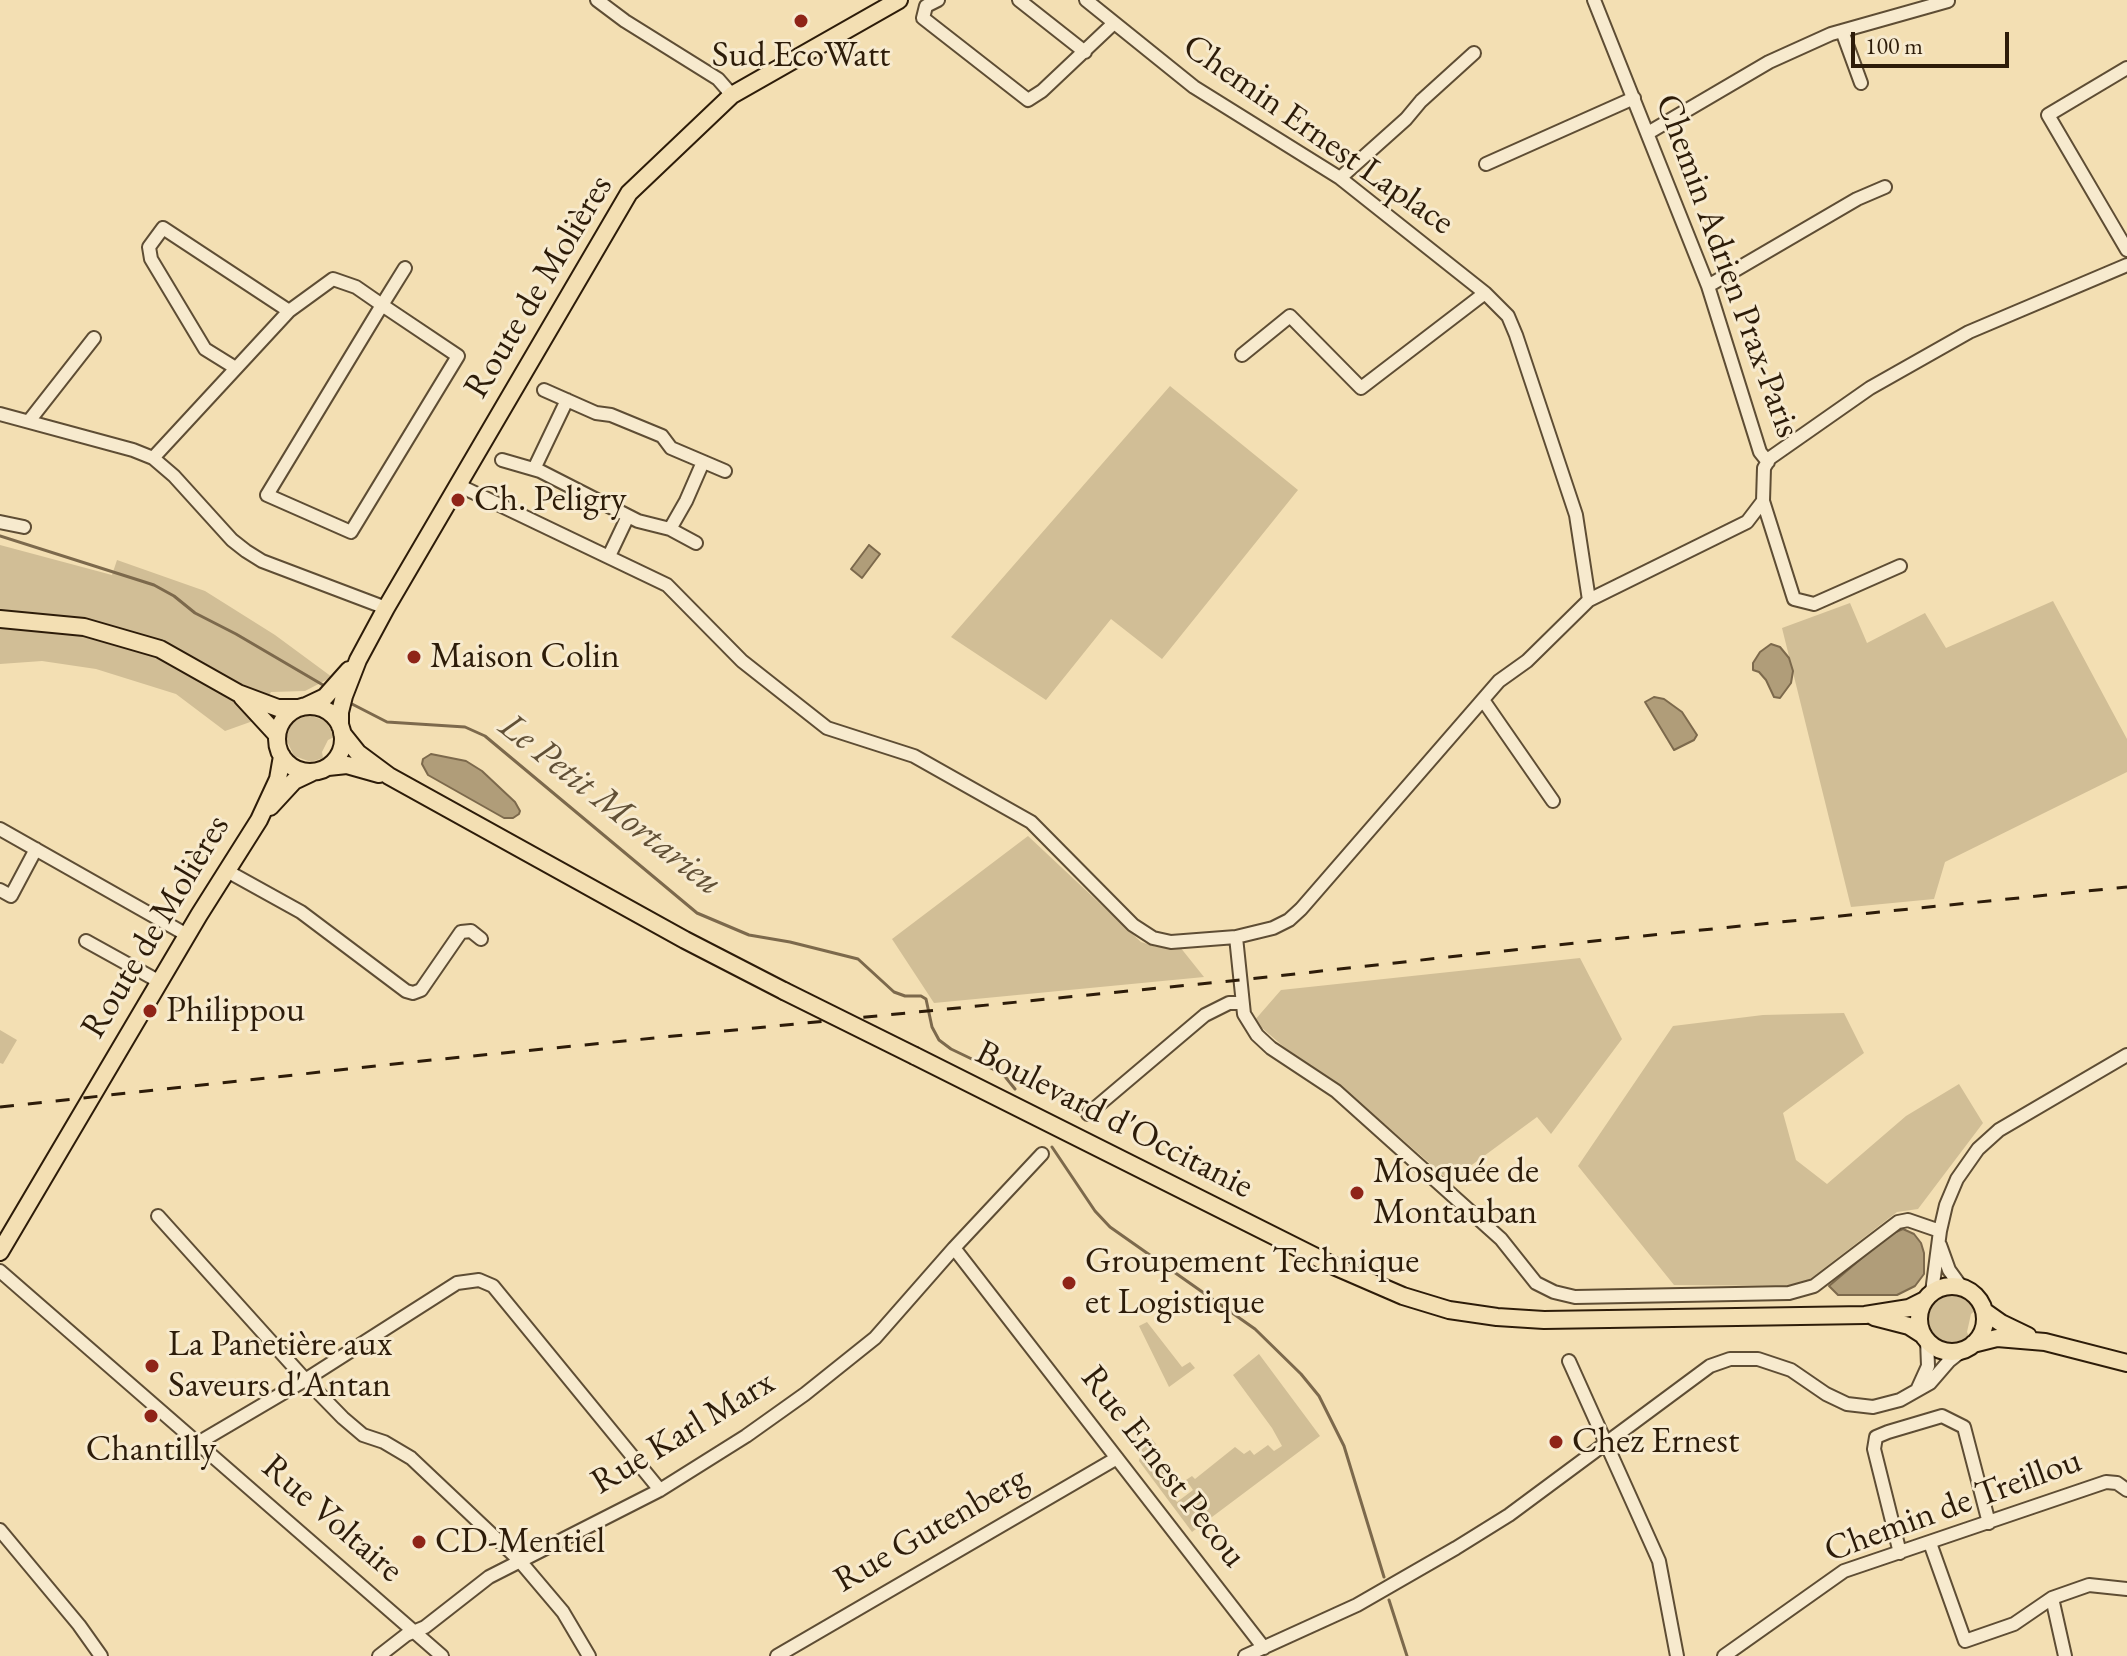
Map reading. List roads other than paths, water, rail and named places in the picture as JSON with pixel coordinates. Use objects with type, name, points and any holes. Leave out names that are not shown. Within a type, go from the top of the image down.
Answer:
[{"type":"main road","name":"Route de Molières","points":[[341,730],[342,701],[358,660],[629,193],[732,95],[899,0]]},
{"type":"main road","points":[[0,619],[84,627],[160,649],[238,693],[278,708],[326,710],[341,730],[341,748],[320,769],[298,770],[282,756],[277,735],[238,693]]},
{"type":"main road","name":"Route de Molières","points":[[302,707],[325,697],[358,660]]},
{"type":"main road","points":[[277,735],[286,716],[302,707]]},
{"type":"main road","name":"Boulevard d'Occitanie","points":[[341,730],[358,753],[389,776],[685,940],[1336,1267],[1426,1304],[1473,1314],[1522,1319],[1865,1315],[1909,1308],[1928,1296]]},
{"type":"main road","name":"Route de Molières","points":[[0,1252],[187,935],[259,820],[278,779],[282,756]]},
{"type":"main road","name":"Boulevard d'Occitanie","points":[[320,769],[347,765],[389,776]]},
{"type":"main road","name":"Route de Molières","points":[[259,820],[289,786],[320,769]]},
{"type":"main road","points":[[2045,1342],[1997,1338],[1943,1351],[1925,1338],[1919,1314],[1928,1296],[1947,1286],[1962,1288],[1976,1297],[1984,1311],[2001,1323],[2045,1342],[2127,1363]]},
{"type":"main road","points":[[1968,1347],[1984,1325],[1984,1311]]},
{"type":"main road","name":"Boulevard d'Occitanie","points":[[1865,1315],[1902,1324],[1925,1338]]},
{"type":"street","points":[[597,0],[718,79],[732,95]]},
{"type":"street","points":[[938,0],[926,6],[923,18],[1028,100],[1042,91],[1114,23]]},
{"type":"street","points":[[1019,0],[1085,52]]},
{"type":"street","name":"Chemin Ernest Laplace","points":[[1086,0],[1194,87],[1340,178],[1485,293],[1508,316],[1576,515],[1589,600]]},
{"type":"street","name":"Chemin Adrien Prax-Paris","points":[[1594,0],[1708,286],[1760,452],[1768,462],[1764,468],[1763,501]]},
{"type":"street","points":[[1648,133],[1769,62],[1842,31],[1948,1]]},
{"type":"street","points":[[1842,31],[1861,83]]},
{"type":"street","points":[[1340,178],[1474,53]]},
{"type":"street","points":[[2127,68],[2048,115],[2127,250]]},
{"type":"street","points":[[1486,164],[1634,98]]},
{"type":"street","points":[[1708,286],[1857,199],[1885,187]]},
{"type":"street","points":[[234,367],[205,349],[151,259],[149,247],[163,228],[289,311]]},
{"type":"street","points":[[1768,462],[1870,388],[1969,332],[2127,265]]},
{"type":"street","points":[[153,458],[289,311],[333,279],[356,287],[382,305],[458,356],[351,532],[267,495],[382,305],[405,268]]},
{"type":"street","points":[[1242,355],[1290,316],[1361,388],[1485,293]]},
{"type":"street","points":[[29,421],[94,338]]},
{"type":"street","points":[[544,390],[596,413],[611,415],[662,436],[671,448],[725,471]]},
{"type":"street","points":[[534,469],[567,400]]},
{"type":"street","points":[[0,414],[153,458],[246,551],[262,561],[386,608]]},
{"type":"street","points":[[502,460],[534,469],[628,516],[670,529],[696,543]]},
{"type":"street","points":[[670,529],[703,462]]},
{"type":"street","points":[[458,485],[667,585],[742,661],[827,728],[914,756],[1031,822],[1133,925],[1153,938],[1171,942],[1236,937],[1273,928],[1289,920],[1499,681],[1527,661],[1589,600],[1747,522],[1763,501]]},
{"type":"street","points":[[1763,501],[1794,599],[1814,604],[1900,566]]},
{"type":"street","points":[[609,556],[628,516]]},
{"type":"street","points":[[0,522],[24,527]]},
{"type":"street","points":[[1483,700],[1553,801]]},
{"type":"street","points":[[0,829],[187,935]]},
{"type":"street","points":[[0,890],[11,896],[36,849]]},
{"type":"street","points":[[227,871],[301,912],[406,991],[413,993],[421,990],[461,932],[471,931],[481,939]]},
{"type":"street","points":[[1236,937],[1242,1003],[1249,1024],[1257,1035],[1271,1048],[1336,1091],[1501,1239],[1536,1283],[1554,1292],[1575,1297],[1789,1293],[1814,1286],[1898,1222],[1908,1220],[1939,1234]]},
{"type":"street","points":[[86,941],[160,982]]},
{"type":"street","points":[[1088,1114],[1205,1015],[1229,1003],[1242,1003]]},
{"type":"street","points":[[1928,1296],[1946,1205],[1968,1161],[1987,1139],[2069,1087],[2127,1055]]},
{"type":"street","name":"Rue Karl Marx","points":[[379,1656],[425,1627],[489,1577],[660,1490],[746,1436],[875,1338],[1042,1154]]},
{"type":"street","points":[[158,1216],[305,1380],[363,1435],[384,1442],[411,1458],[519,1560],[563,1612],[589,1656]]},
{"type":"street","points":[[1939,1234],[1949,1270],[1962,1288]]},
{"type":"street","name":"Rue Ernest Pecou","points":[[954,1248],[1264,1648]]},
{"type":"street","name":"Rue Voltaire","points":[[0,1271],[442,1656]]},
{"type":"street","points":[[198,1443],[305,1380],[457,1283],[479,1280],[493,1286],[660,1490]]},
{"type":"street","points":[[1918,1388],[1928,1366],[1925,1338]]},
{"type":"street","points":[[1245,1656],[1357,1605],[1409,1577],[1509,1515],[1710,1366],[1730,1359],[1758,1359],[1791,1370],[1826,1394],[1847,1404],[1860,1406],[1900,1400],[1930,1383],[1949,1361],[1968,1347]]},
{"type":"street","points":[[1569,1361],[1659,1561],[1677,1656]]},
{"type":"street","points":[[1900,1553],[1874,1449],[1876,1437],[1888,1432],[1942,1416],[1964,1427],[1989,1523]]},
{"type":"street","name":"Rue Gutenberg","points":[[777,1656],[1117,1458]]},
{"type":"street","name":"Chemin de Treillou","points":[[1724,1656],[1844,1571],[2106,1482],[2117,1483],[2127,1490]]},
{"type":"street","points":[[0,1530],[101,1656]]},
{"type":"street","points":[[1930,1543],[1968,1656]]},
{"type":"street","points":[[1965,1641],[2014,1624],[2052,1598],[2089,1585],[2127,1589]]},
{"type":"street","points":[[2052,1598],[2065,1656]]},
{"type":"waterway","name":"Le Petit Mortarieu","points":[[0,536],[154,585],[195,613],[323,685]]},
{"type":"waterway","name":"Le Petit Mortarieu","points":[[352,704],[387,722],[465,727],[485,736],[697,913],[749,935],[858,959],[894,992],[926,999],[932,1027],[939,1040],[1003,1074],[1015,1089]]},
{"type":"waterway","name":"Le Petit Mortarieu","points":[[1052,1147],[1095,1211],[1110,1227],[1255,1329],[1319,1396],[1344,1446],[1384,1577]]},
{"type":"waterway","name":"Le Petit Mortarieu","points":[[1389,1600],[1407,1656]]},
{"type":"railway","points":[[0,1107],[2127,887]]},
{"type":"place","name":"Sud EcoWatt","points":[[801,21]]},
{"type":"place","name":"Ch. Peligry","points":[[458,500]]},
{"type":"place","name":"Maison Colin","points":[[414,657]]},
{"type":"place","name":"Philippou","points":[[150,1011]]},
{"type":"place","name":"Mosquée de Montauban","points":[[1357,1193]]},
{"type":"place","name":"Groupement Technique et Logistique","points":[[1069,1283]]},
{"type":"place","name":"La Panetière aux Saveurs d'Antan","points":[[152,1366]]},
{"type":"place","name":"Chantilly","points":[[151,1416]]},
{"type":"place","name":"Chez Ernest","points":[[1556,1442]]},
{"type":"place","name":"CD-Mentiel","points":[[419,1542]]}]
